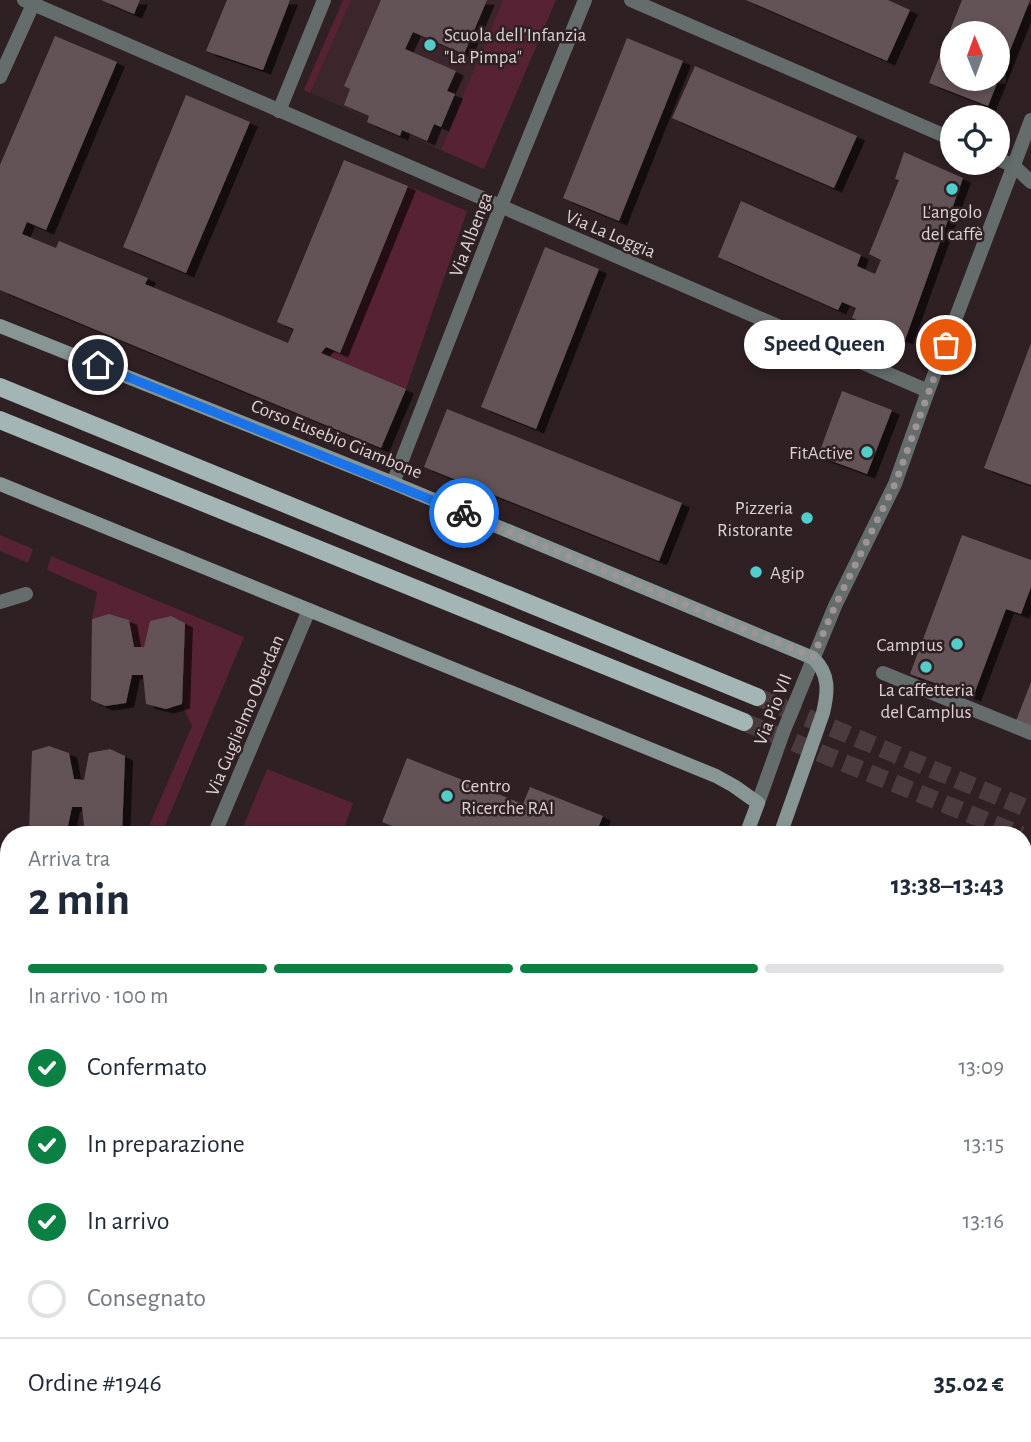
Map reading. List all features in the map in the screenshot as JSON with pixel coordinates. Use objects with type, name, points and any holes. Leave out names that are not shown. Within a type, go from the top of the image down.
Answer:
[{"type":"main road","points":[[0,387],[757,697]]},
{"type":"main road","points":[[0,420],[744,722]]},
{"type":"street","points":[[279,111],[324,0]]},
{"type":"street","name":"Via Albenga","points":[[393,483],[585,0]]},
{"type":"street","points":[[631,0],[940,134]]},
{"type":"street","points":[[0,77],[30,2]]},
{"type":"street","name":"Via La Loggia","points":[[30,2],[928,391]]},
{"type":"street","points":[[813,657],[895,484],[1031,120]]},
{"type":"street","points":[[1010,164],[1031,182]]},
{"type":"street","name":"Corso Eusebio Giambone","points":[[0,326],[393,483],[813,657]]},
{"type":"street","points":[[0,484],[716,776],[758,803]]},
{"type":"street","points":[[0,602],[26,594]]},
{"type":"street","name":"Via Guglielmo Oberdan","points":[[218,826],[309,610]]},
{"type":"street","name":"Via Pio VII","points":[[749,826],[813,657],[824,674],[827,694],[823,713],[783,826]]},
{"type":"street","points":[[883,673],[1031,733]]},
{"type":"shaded area","name":"Scuola dell'Infanzia \"La Pimpa\"","points":[[343,0],[556,0],[484,169],[304,90]]},
{"type":"shaded area","points":[[343,0],[351,0],[310,93],[304,90]]},
{"type":"shaded area","points":[[503,0],[556,0],[484,169],[441,150]]},
{"type":"shaded area","points":[[408,186],[467,211],[406,389],[321,353],[340,352]]},
{"type":"shaded area","points":[[0,535],[33,549],[28,563],[0,551]]},
{"type":"shaded area","points":[[51,556],[244,637],[165,826],[149,826],[192,726],[182,704],[185,623],[171,616],[150,621],[144,647],[134,647],[129,620],[109,614],[92,619],[97,592],[47,570]]},
{"type":"shaded area","points":[[267,769],[353,803],[345,826],[244,826]]},
{"type":"building","points":[[101,0],[140,0],[134,14]]},
{"type":"building","points":[[227,0],[290,0],[263,70],[206,51]]},
{"type":"building","points":[[381,0],[487,0],[464,54],[413,32],[405,49],[456,71],[447,91],[455,94],[441,127],[434,124],[427,141],[402,130],[400,136],[367,122],[369,116],[344,105],[350,89],[344,86]]},
{"type":"building","points":[[746,0],[888,0],[910,10],[887,61]]},
{"type":"building","points":[[962,0],[1030,0],[1010,50],[1010,21],[954,21]]},
{"type":"building","points":[[55,36],[117,62],[46,230],[27,222],[22,234],[56,248],[59,241],[148,278],[145,284],[288,343],[294,329],[277,322],[344,160],[408,186],[340,353],[326,347],[321,353],[406,389],[381,448],[0,290],[0,165]]},
{"type":"building","points":[[627,38],[683,61],[619,221],[563,198]]},
{"type":"building","points":[[940,55],[940,87],[929,83]]},
{"type":"building","points":[[695,66],[857,136],[834,188],[672,118]]},
{"type":"building","points":[[950,91],[994,91],[988,105]]},
{"type":"building","points":[[186,95],[250,122],[186,273],[123,247]]},
{"type":"building","points":[[904,152],[940,168],[940,175],[963,178],[905,340],[852,318],[856,308],[842,302],[838,310],[718,257],[741,201],[861,255],[857,266],[875,274],[881,260],[869,254],[899,180],[895,179]]},
{"type":"building","points":[[545,247],[599,269],[536,429],[481,407]]},
{"type":"building","points":[[1031,343],[1031,485],[984,468]]},
{"type":"building","points":[[842,391],[892,410],[867,474],[818,456]]},
{"type":"building","points":[[447,409],[682,503],[659,561],[424,467]]},
{"type":"building","name":"Camp1us","points":[[962,535],[1031,560],[1031,587],[1021,614],[1006,609],[973,697],[910,674]]},
{"type":"building","points":[[109,614],[129,620],[134,647],[144,647],[150,621],[171,616],[185,623],[182,704],[166,709],[146,704],[143,675],[132,675],[126,703],[105,706],[91,700],[92,619]]},
{"type":"building","points":[[1031,682],[1031,726],[1016,721]]},
{"type":"building","points":[[49,746],[69,753],[74,779],[84,780],[89,753],[110,749],[125,756],[122,826],[84,826],[82,807],[72,807],[68,826],[29,826],[32,751]]},
{"type":"building","name":"Centro Ricerche RAI","points":[[407,758],[523,804],[530,787],[603,816],[599,826],[392,826],[382,822]]},
{"type":"tunnel","points":[[757,697],[1031,810]]},
{"type":"tunnel","points":[[744,722],[999,826]]},
{"type":"way so far","points":[[464,513],[813,657],[895,484],[946,345]]},
{"type":"place","name":"Scuola dell'Infanzia \"La Pimpa\"","points":[[430,45]]},
{"type":"place","name":"L'angolo del caffè","points":[[952,189]]},
{"type":"place","name":"Speed Queen","points":[[946,345]]},
{"type":"place","name":"FitActive","points":[[867,452]]},
{"type":"place","name":"Pizzeria Ristorante","points":[[807,518]]},
{"type":"place","name":"Agip","points":[[756,572]]},
{"type":"place","name":"Camp1us","points":[[957,644]]},
{"type":"place","name":"La caffetteria del Camplus","points":[[926,667]]},
{"type":"place","name":"Centro Ricerche RAI","points":[[447,796]]},
{"type":"route","points":[[98,365],[464,513]]}]
